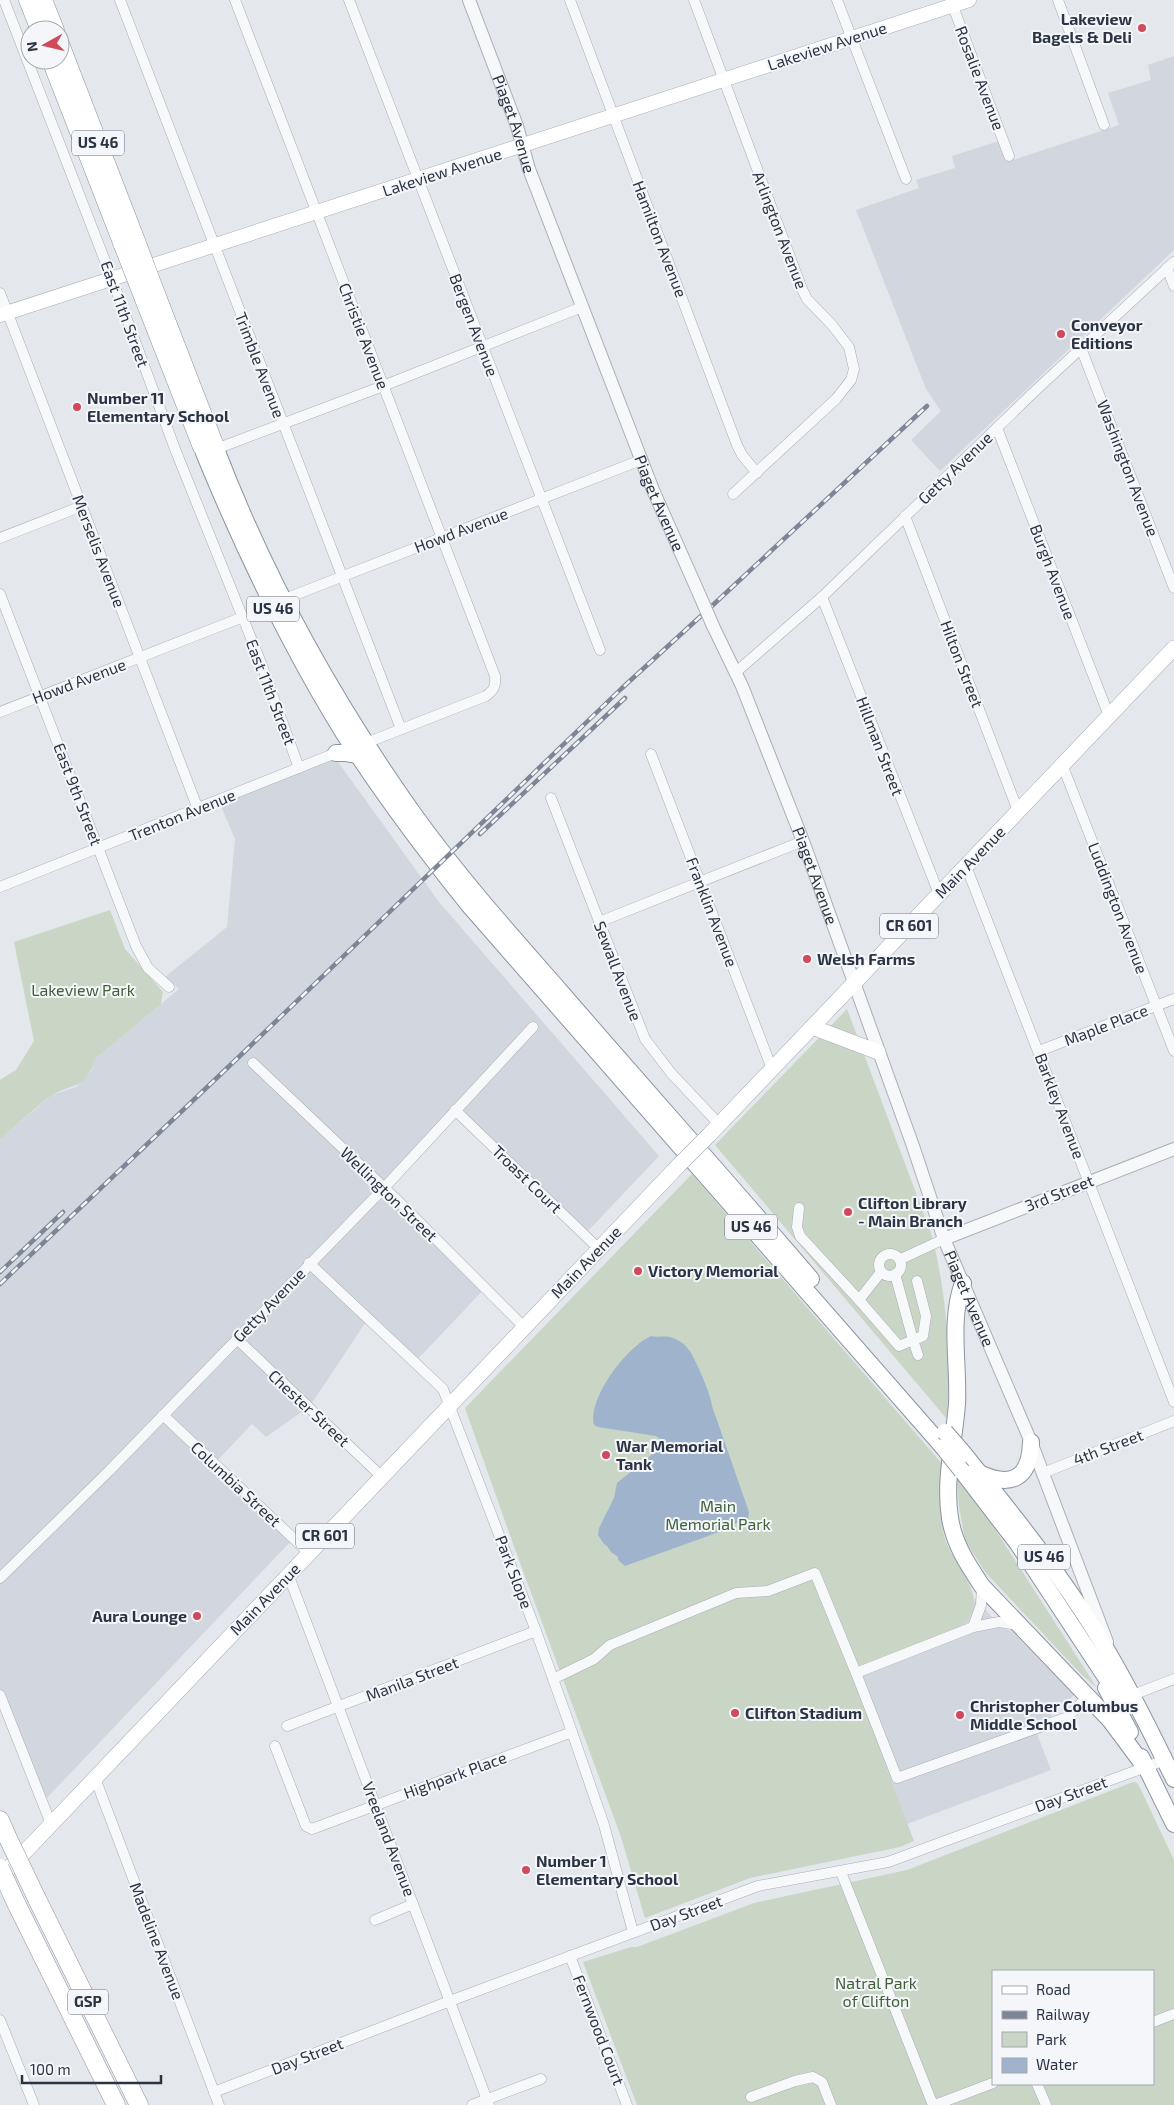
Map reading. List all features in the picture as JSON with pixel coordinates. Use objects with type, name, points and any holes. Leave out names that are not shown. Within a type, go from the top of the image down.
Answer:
[{"type":"highway","points":[[28,0],[36,20]]},
{"type":"highway","points":[[43,0],[51,20]]},
{"type":"highway","name":"US 46","points":[[56,70],[150,296],[210,451],[239,539],[299,658],[362,749],[461,876],[944,1440],[962,1471],[1018,1544],[1079,1640],[1128,1729],[1174,1824]]},
{"type":"highway","name":"US 46","points":[[69,70],[129,243]]},
{"type":"highway","name":"US 46","points":[[210,451],[282,600],[362,749]]},
{"type":"highway","points":[[336,753],[346,753],[362,749]]},
{"type":"highway","points":[[960,1291],[955,1322],[957,1403],[948,1501],[950,1520],[958,1545],[966,1562],[982,1586],[1110,1720],[1145,1767]]},
{"type":"highway","name":"US 46","points":[[944,1440],[964,1454],[1050,1563],[1084,1613],[1115,1666]]},
{"type":"highway","points":[[979,1473],[1005,1481],[1018,1478],[1026,1469],[1030,1458],[1031,1442]]},
{"type":"highway","points":[[1079,1640],[1120,1696],[1127,1698],[1133,1695]]},
{"type":"highway","name":"Piaget Avenue","points":[[1115,1666],[1133,1695],[1174,1779]]},
{"type":"highway","name":"GSP","points":[[3,1827],[139,2105]]},
{"type":"highway","name":"GSP","points":[[0,1868],[116,2105]]},
{"type":"main road","name":"Lakeview Avenue","points":[[4,314],[724,80],[951,3],[969,0]]},
{"type":"main road","name":"Main Avenue","points":[[0,1878],[381,1476],[1174,648]]},
{"type":"main road","points":[[812,1027],[878,1052]]},
{"type":"street","name":"East 11th Street","points":[[4,0],[112,279],[175,449],[243,618],[299,768]]},
{"type":"street","name":"Trimble Avenue","points":[[120,0],[402,729]]},
{"type":"street","name":"Christie Avenue","points":[[235,0],[496,684],[486,696],[402,729]]},
{"type":"street","name":"Bergen Avenue","points":[[349,0],[600,650]]},
{"type":"street","name":"Piaget Avenue","points":[[469,0],[517,126],[529,169],[641,460],[713,626],[736,673],[803,841],[913,1146],[960,1291],[1031,1442],[1115,1666]]},
{"type":"street","name":"Hamilton Avenue","points":[[570,0],[737,445],[742,455],[757,473]]},
{"type":"street","name":"Arlington Avenue","points":[[694,0],[802,289],[807,299],[844,338],[851,353],[854,369],[851,380],[840,395],[733,494]]},
{"type":"street","points":[[837,0],[906,179]]},
{"type":"street","points":[[1058,0],[1104,125]]},
{"type":"street","name":"Rosalie Avenue","points":[[951,3],[1009,156]]},
{"type":"street","points":[[1171,265],[1174,286]]},
{"type":"street","name":"Getty Avenue","points":[[736,673],[822,597],[1081,348],[1171,265]]},
{"type":"street","name":"Merselis Avenue","points":[[0,293],[4,314],[82,506],[198,809]]},
{"type":"street","points":[[210,451],[383,386],[582,307]]},
{"type":"street","name":"Washington Avenue","points":[[1081,348],[1174,588]]},
{"type":"street","name":"Burgh Avenue","points":[[997,428],[1109,716]]},
{"type":"street","name":"Howd Avenue","points":[[282,600],[641,460]]},
{"type":"street","points":[[0,538],[82,506]]},
{"type":"street","name":"Hilton Street","points":[[905,516],[1018,811]]},
{"type":"street","name":"East 9th Street","points":[[0,594],[136,946],[148,968],[169,987]]},
{"type":"street","name":"Hillman Street","points":[[822,597],[939,894]]},
{"type":"street","name":"Howd Avenue","points":[[0,712],[243,618]]},
{"type":"street","points":[[362,749],[402,729]]},
{"type":"street","name":"Trenton Avenue","points":[[0,886],[99,849],[336,753]]},
{"type":"street","name":"Franklin Avenue","points":[[651,754],[772,1069]]},
{"type":"street","name":"Luddington Avenue","points":[[1062,764],[1174,1052]]},
{"type":"street","name":"Sewall Avenue","points":[[551,798],[645,1039],[714,1130]]},
{"type":"street","points":[[599,922],[803,841]]},
{"type":"street","name":"Barkley Avenue","points":[[966,866],[1174,1402]]},
{"type":"street","name":"Maple Place","points":[[1039,1051],[1174,999]]},
{"type":"street","name":"Getty Avenue","points":[[0,1578],[163,1416],[309,1263],[384,1188],[533,1027]]},
{"type":"street","name":"Wellington Street","points":[[253,1063],[384,1188],[524,1327]]},
{"type":"street","name":"Troast Court","points":[[455,1110],[599,1248]]},
{"type":"street","name":"3rd Street","points":[[944,1239],[1174,1149]]},
{"type":"street","points":[[799,1208],[797,1227],[800,1236],[860,1300],[899,1346],[922,1336],[926,1316],[917,1280]]},
{"type":"street","points":[[901,1259],[944,1239]]},
{"type":"street","points":[[895,1254],[901,1259],[901,1267],[895,1274],[884,1275],[881,1272],[878,1262],[882,1256],[895,1254]]},
{"type":"street","name":"Park Slope","points":[[309,1263],[443,1389],[536,1631],[572,1732],[611,1849],[633,1932]]},
{"type":"street","points":[[860,1300],[881,1272]]},
{"type":"street","points":[[895,1274],[918,1355]]},
{"type":"street","name":"Chester Street","points":[[237,1339],[381,1476]]},
{"type":"street","name":"Columbia Street","points":[[163,1416],[309,1553]]},
{"type":"street","name":"4th Street","points":[[1043,1473],[1174,1422]]},
{"type":"street","points":[[553,1679],[594,1659],[610,1645],[736,1593],[768,1591],[815,1573],[897,1778],[1068,1716],[1088,1696]]},
{"type":"street","name":"Vreeland Avenue","points":[[288,1574],[488,2102]]},
{"type":"street","points":[[973,1627],[981,1605],[982,1586]]},
{"type":"street","points":[[856,1672],[973,1627],[999,1622],[1019,1625]]},
{"type":"street","name":"Manila Street","points":[[288,1726],[536,1631]]},
{"type":"street","points":[[1133,1695],[1174,1679]]},
{"type":"street","points":[[0,1695],[51,1824]]},
{"type":"street","name":"Highpark Place","points":[[275,1746],[306,1826],[312,1830],[572,1732]]},
{"type":"street","name":"Day Street","points":[[214,2092],[450,2001],[758,1886],[888,1862],[1165,1760]]},
{"type":"street","name":"Madeline Avenue","points":[[95,1778],[219,2105]]},
{"type":"street","points":[[841,1872],[934,2105],[992,2083]]},
{"type":"street","points":[[375,1920],[414,1904]]},
{"type":"street","name":"Fernwood Court","points":[[570,1956],[628,2105]]},
{"type":"street","points":[[1154,2022],[1174,2014]]},
{"type":"street","points":[[0,2020],[34,2105]]},
{"type":"street","points":[[751,2097],[795,2081],[813,2077],[822,2082],[832,2105]]},
{"type":"street","points":[[472,2105],[488,2102],[541,2079]]},
{"type":"street","points":[[1037,2085],[1046,2105]]},
{"type":"shaded area","points":[[1174,56],[1174,250],[940,471],[911,440],[941,411],[926,389],[856,210],[919,188],[916,180],[955,168],[952,156],[999,141],[1007,162],[1119,125],[1108,93],[1151,80],[1148,65]]},
{"type":"shaded area","points":[[333,755],[439,902],[659,1156],[588,1231],[458,1107],[384,1187],[488,1285],[415,1362],[369,1317],[310,1406],[266,1437],[252,1424],[216,1462],[295,1537],[43,1802],[0,1699],[0,1139],[52,1095],[76,1087],[91,1072],[95,1059],[179,989],[165,977],[227,927],[235,839],[218,799]]},
{"type":"shaded area","name":"Christopher Columbus Middle School","points":[[975,1598],[1002,1628],[1019,1633],[1075,1694],[1062,1707],[1052,1708],[1051,1721],[1054,1728],[1037,1734],[1051,1770],[907,1824],[880,1751],[882,1750],[851,1669],[959,1627],[971,1613]]},
{"type":"green space","name":"Lakeview Park","points":[[110,910],[125,949],[163,992],[161,1004],[95,1059],[87,1077],[82,1082],[51,1096],[0,1139],[0,1080],[16,1070],[34,1041],[14,942]]},
{"type":"green space","points":[[847,1009],[931,1233],[941,1279],[948,1348],[947,1419],[715,1145]]},
{"type":"green space","name":"Main Memorial Park","points":[[692,1174],[943,1465],[942,1526],[948,1546],[968,1582],[973,1595],[974,1606],[970,1617],[959,1627],[851,1669],[883,1750],[880,1751],[914,1841],[900,1847],[750,1878],[645,1918],[620,1834],[465,1408]]},
{"type":"green space","points":[[957,1479],[977,1501],[1097,1688],[1081,1674],[985,1572],[965,1540],[959,1506]]},
{"type":"green space","name":"Natral Park of Clifton","points":[[1133,1782],[1137,1783],[1174,1860],[1174,2105],[637,2105],[583,1962],[631,1947],[637,1947],[754,1903],[907,1870]]},
{"type":"water","points":[[651,1336],[676,1339],[684,1344],[691,1353],[707,1387],[749,1512],[748,1519],[745,1518],[726,1529],[625,1566],[604,1544],[598,1535],[599,1528],[614,1498],[617,1483],[655,1452],[660,1445],[660,1439],[656,1436],[598,1427],[594,1425],[593,1414],[603,1388],[611,1374],[631,1350]]},
{"type":"railway","points":[[0,1284],[621,689],[927,406]]},
{"type":"railway","points":[[480,834],[625,698]]},
{"type":"railway","points":[[0,1272],[63,1212]]},
{"type":"place","name":"Lakeview Bagels & Deli","points":[[1142,28]]},
{"type":"place","name":"Conveyor Editions","points":[[1061,334]]},
{"type":"place","name":"Number 11 Elementary School","points":[[77,407]]},
{"type":"place","name":"Welsh Farms","points":[[807,959]]},
{"type":"place","name":"Clifton Library - Main Branch","points":[[848,1212]]},
{"type":"place","name":"Victory Memorial","points":[[638,1271]]},
{"type":"place","name":"War Memorial Tank","points":[[606,1455]]},
{"type":"place","name":"Aura Lounge","points":[[197,1616]]},
{"type":"place","name":"Clifton Stadium","points":[[735,1713]]},
{"type":"place","name":"Christopher Columbus Middle School","points":[[960,1715]]},
{"type":"place","name":"Number 1 Elementary School","points":[[526,1870]]}]
